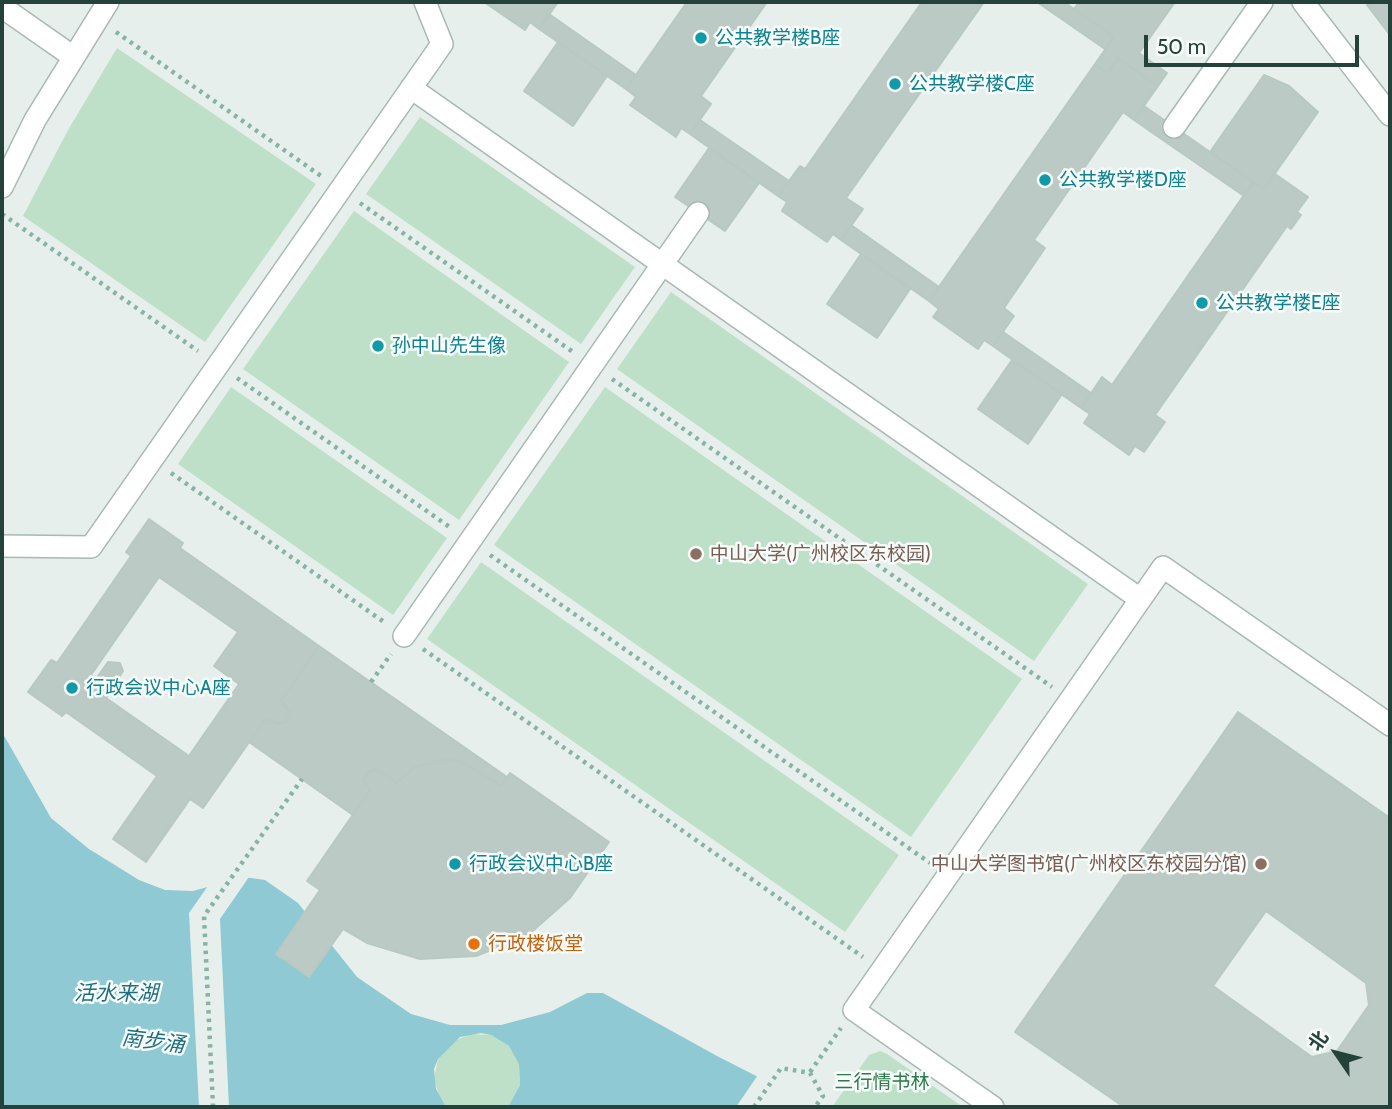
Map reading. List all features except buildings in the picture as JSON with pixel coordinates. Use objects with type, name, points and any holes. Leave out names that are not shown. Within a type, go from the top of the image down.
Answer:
[{"type":"lane","points":[[3,179],[72,56],[108,2]]},
{"type":"lane","points":[[2,546],[91,547],[442,44],[425,2]]},
{"type":"lane","points":[[1174,127],[1262,2]]},
{"type":"lane","points":[[1303,2],[1390,115]]},
{"type":"lane","points":[[2,7],[72,56]]},
{"type":"lane","points":[[411,88],[1140,599]]},
{"type":"lane","points":[[404,636],[698,213]]},
{"type":"lane","points":[[993,1107],[853,1010],[1163,567],[1390,725]]},
{"type":"path","points":[[152,460],[881,969]]},
{"type":"path","points":[[371,682],[404,636]]},
{"type":"path","points":[[213,1107],[204,916],[302,779]]},
{"type":"path","points":[[810,1073],[834,1038]]},
{"type":"path","points":[[754,1107],[781,1068],[810,1073]]},
{"type":"path","points":[[810,1073],[823,1096],[815,1107]]},
{"type":"green space","points":[[117,48],[316,184],[205,342],[23,216],[68,130]]},
{"type":"green space","points":[[420,117],[635,267],[581,344],[366,194]]},
{"type":"green space","points":[[354,211],[569,362],[459,520],[243,369]]},
{"type":"green space","points":[[671,292],[1088,584],[1034,661],[617,369]]},
{"type":"green space","points":[[231,387],[447,538],[393,615],[178,464]]},
{"type":"green space","points":[[605,387],[1022,679],[911,837],[494,545]]},
{"type":"green space","points":[[481,562],[899,855],[845,932],[427,639]]},
{"type":"green space","points":[[471,1034],[491,1035],[509,1046],[515,1054],[519,1064],[520,1085],[508,1107],[446,1107],[440,1099],[434,1079],[438,1059],[451,1042]]},
{"type":"green space","name":"三行情书林","points":[[880,1051],[963,1107],[832,1107],[869,1055]]},
{"type":"water","name":"活水来湖","points":[[2,732],[51,818],[89,849],[139,880],[165,890],[193,891],[244,877],[265,880],[298,903],[357,977],[411,1014],[450,1025],[501,1025],[550,1012],[587,993],[603,993],[817,1107],[508,1107],[520,1085],[519,1064],[509,1046],[491,1035],[481,1033],[460,1037],[438,1059],[434,1069],[436,1089],[446,1107],[2,1107]]},
{"type":"pier","points":[[251,874],[220,919],[229,1107],[199,1107],[189,913],[210,883]]},
{"type":"pier","points":[[760,1072],[811,1100],[821,1107],[736,1107]]},
{"type":"place","name":"公共教学楼B座","points":[[701,38]]},
{"type":"place","name":"公共教学楼C座","points":[[895,84]]},
{"type":"place","name":"公共教学楼D座","points":[[1045,180]]},
{"type":"place","name":"公共教学楼E座","points":[[1202,303]]},
{"type":"place","name":"孙中山先生像","points":[[378,346]]},
{"type":"place","name":"中山大学(广州校区东校园)","points":[[696,554]]},
{"type":"place","name":"行政会议中心A座","points":[[72,688]]},
{"type":"place","name":"行政会议中心B座","points":[[455,864]]},
{"type":"place","name":"中山大学图书馆(广州校区东校园分馆)","points":[[1261,864]]},
{"type":"place","name":"行政楼饭堂","points":[[474,944]]},
{"type":"water label","name":"南步涌","points":[[153,1042]]}]
